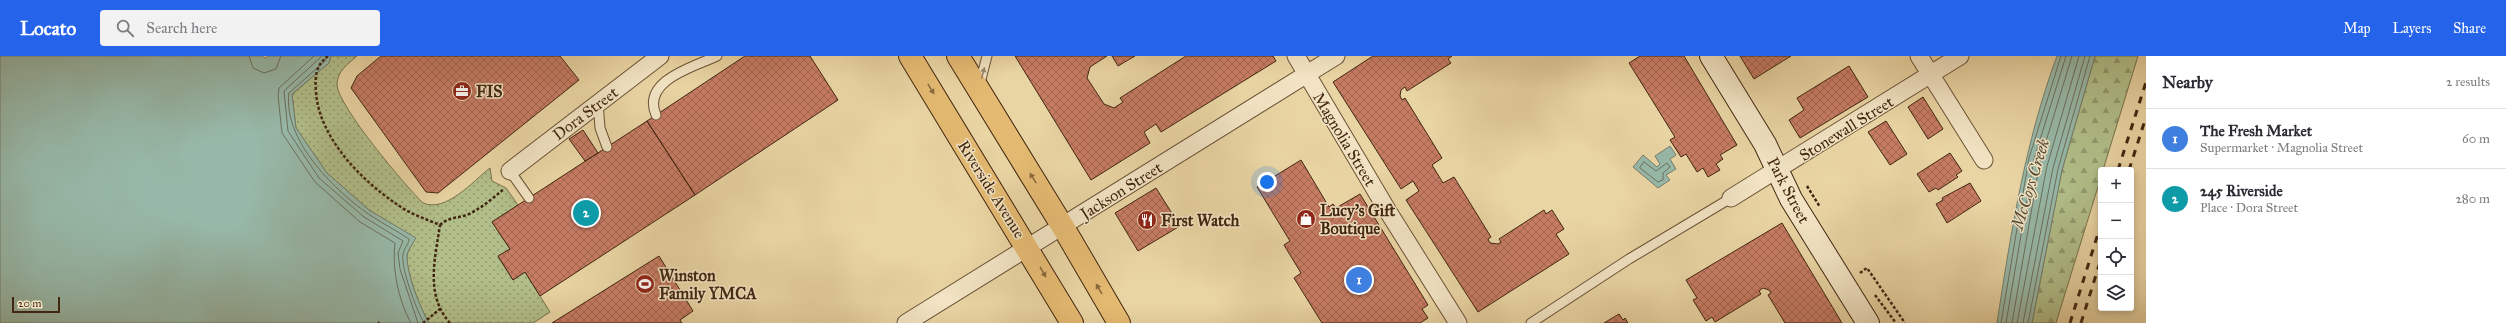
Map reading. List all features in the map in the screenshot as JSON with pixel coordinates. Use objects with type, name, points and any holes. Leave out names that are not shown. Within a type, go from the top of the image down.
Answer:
[{"type":"main road","name":"Riverside Avenue","points":[[910,56],[1028,247],[1072,323]]},
{"type":"main road","points":[[958,56],[1062,226],[1119,323]]},
{"type":"street","name":"Dora Street","points":[[510,171],[660,56]]},
{"type":"street","name":"Magnolia Street","points":[[1296,56],[1306,75],[1458,323]]},
{"type":"street","name":"Jackson Street","points":[[906,323],[1336,56]]},
{"type":"street","name":"Park Street","points":[[1711,56],[1758,133],[1791,199],[1868,323]]},
{"type":"street","points":[[1919,56],[1984,160]]},
{"type":"street","name":"Stonewall Street","points":[[1731,198],[1777,171],[1960,56]]},
{"type":"lane","points":[[656,115],[655,101],[659,87],[670,76],[717,56]]},
{"type":"lane","points":[[978,90],[987,56]]},
{"type":"lane","points":[[598,103],[600,128],[607,147]]},
{"type":"lane","points":[[510,171],[529,198]]},
{"type":"lane","points":[[1531,323],[1630,259],[1731,198]]},
{"type":"path","points":[[328,56],[317,68],[316,79],[317,105],[328,131],[348,160],[378,189],[399,206],[440,225]]},
{"type":"path","points":[[450,323],[436,301],[433,271],[440,225],[446,219],[464,216],[473,212],[504,189]]},
{"type":"path","points":[[1864,279],[1860,273],[1867,268],[1905,323]]},
{"type":"path","points":[[1872,291],[1896,323]]},
{"type":"path","points":[[423,323],[440,309]]},
{"type":"green space","points":[[331,56],[357,56],[344,68],[337,80],[340,95],[348,110],[374,146],[423,203],[432,205],[441,204],[450,200],[490,168],[492,181],[506,188],[518,205],[492,222],[510,249],[498,257],[513,280],[525,272],[550,312],[533,323],[429,323],[414,290],[407,262],[407,255],[415,238],[369,210],[327,173],[296,128],[292,94],[329,63]]},
{"type":"green space","points":[[2095,56],[2138,56],[2104,167],[2098,167],[2098,187],[2056,323],[2032,323],[2062,170]]},
{"type":"water","points":[[0,56],[262,56],[265,58],[268,56],[331,56],[329,63],[292,94],[296,128],[327,173],[369,210],[416,238],[407,255],[407,262],[414,290],[429,323],[0,323]]},
{"type":"water","name":"McCoys Creek","points":[[2057,56],[2095,56],[2062,170],[2032,323],[1997,323],[2020,188],[2036,121]]},
{"type":"water","points":[[1670,146],[1676,155],[1670,159],[1676,169],[1666,175],[1670,180],[1658,188],[1633,167],[1643,155],[1657,167],[1660,164],[1655,156]]},
{"type":"building","points":[[381,56],[560,56],[579,80],[438,193],[426,192],[351,88],[357,76]]},
{"type":"building","points":[[745,56],[810,56],[838,100],[695,195],[647,121]]},
{"type":"building","points":[[1015,56],[1107,56],[1090,67],[1087,78],[1104,104],[1114,108],[1123,102],[1120,98],[1186,56],[1273,56],[1276,61],[1161,132],[1156,124],[1144,132],[1150,143],[1091,180]]},
{"type":"building","points":[[1112,56],[1135,56],[1118,66]]},
{"type":"building","points":[[1373,56],[1452,56],[1448,59],[1451,63],[1407,91],[1405,87],[1401,90],[1400,96],[1402,100],[1405,98],[1442,158],[1432,165],[1443,183],[1454,177],[1491,237],[1488,239],[1490,243],[1498,244],[1501,242],[1499,239],[1544,210],[1546,214],[1552,210],[1564,229],[1556,234],[1569,254],[1478,312],[1406,200],[1419,191],[1413,181],[1401,189],[1333,82]]},
{"type":"building","points":[[1640,56],[1684,56],[1737,145],[1720,155],[1723,159],[1716,164],[1720,170],[1708,177],[1703,168],[1697,172],[1686,154],[1681,157],[1670,140],[1675,137],[1629,63]]},
{"type":"building","points":[[1740,56],[1791,56],[1754,79]]},
{"type":"building","points":[[1849,66],[1868,97],[1800,138],[1789,120],[1804,110],[1797,98]]},
{"type":"building","points":[[1923,97],[1943,129],[1928,139],[1908,107]]},
{"type":"building","points":[[647,121],[695,195],[540,296],[525,272],[513,280],[498,256],[510,249],[492,222]]},
{"type":"building","points":[[1886,121],[1907,154],[1890,165],[1868,132]]},
{"type":"building","points":[[583,130],[598,153],[585,161],[569,139]]},
{"type":"building","points":[[1950,153],[1962,171],[1956,175],[1958,177],[1938,190],[1936,188],[1929,192],[1917,174]]},
{"type":"building","points":[[1301,160],[1329,207],[1333,204],[1336,208],[1360,194],[1428,305],[1422,309],[1428,318],[1420,323],[1322,323],[1294,278],[1301,273],[1284,245],[1290,241],[1257,187]]},
{"type":"building","points":[[1970,183],[1981,201],[1947,223],[1936,204],[1943,200],[1942,198]]},
{"type":"building","name":"First Watch","points":[[1156,188],[1180,226],[1138,251],[1115,213]]},
{"type":"building","points":[[1782,223],[1842,323],[1785,323],[1768,295],[1771,293],[1769,290],[1763,288],[1759,291],[1761,294],[1715,322],[1712,317],[1706,321],[1693,300],[1697,298],[1686,280]]},
{"type":"building","name":"Winston Family YMCA","points":[[659,256],[693,311],[680,320],[682,323],[552,323]]},
{"type":"building","points":[[1619,314],[1623,320],[1625,318],[1628,323],[1604,323]]},
{"type":"railway","points":[[2119,167],[2146,82]]},
{"type":"railway","points":[[2130,167],[2146,117]]},
{"type":"railway","points":[[2070,323],[2098,234]]},
{"type":"railway","points":[[2081,323],[2098,269]]},
{"type":"place","name":"FIS","points":[[462,91]]},
{"type":"place","name":"245 Riverside","points":[[586,213]]},
{"type":"place","name":"Lucy's Gift Boutique","points":[[1306,219]]},
{"type":"place","name":"First Watch","points":[[1147,220]]},
{"type":"place","name":"The Fresh Market","points":[[1359,280]]},
{"type":"place","name":"Winston Family YMCA","points":[[645,284]]}]
